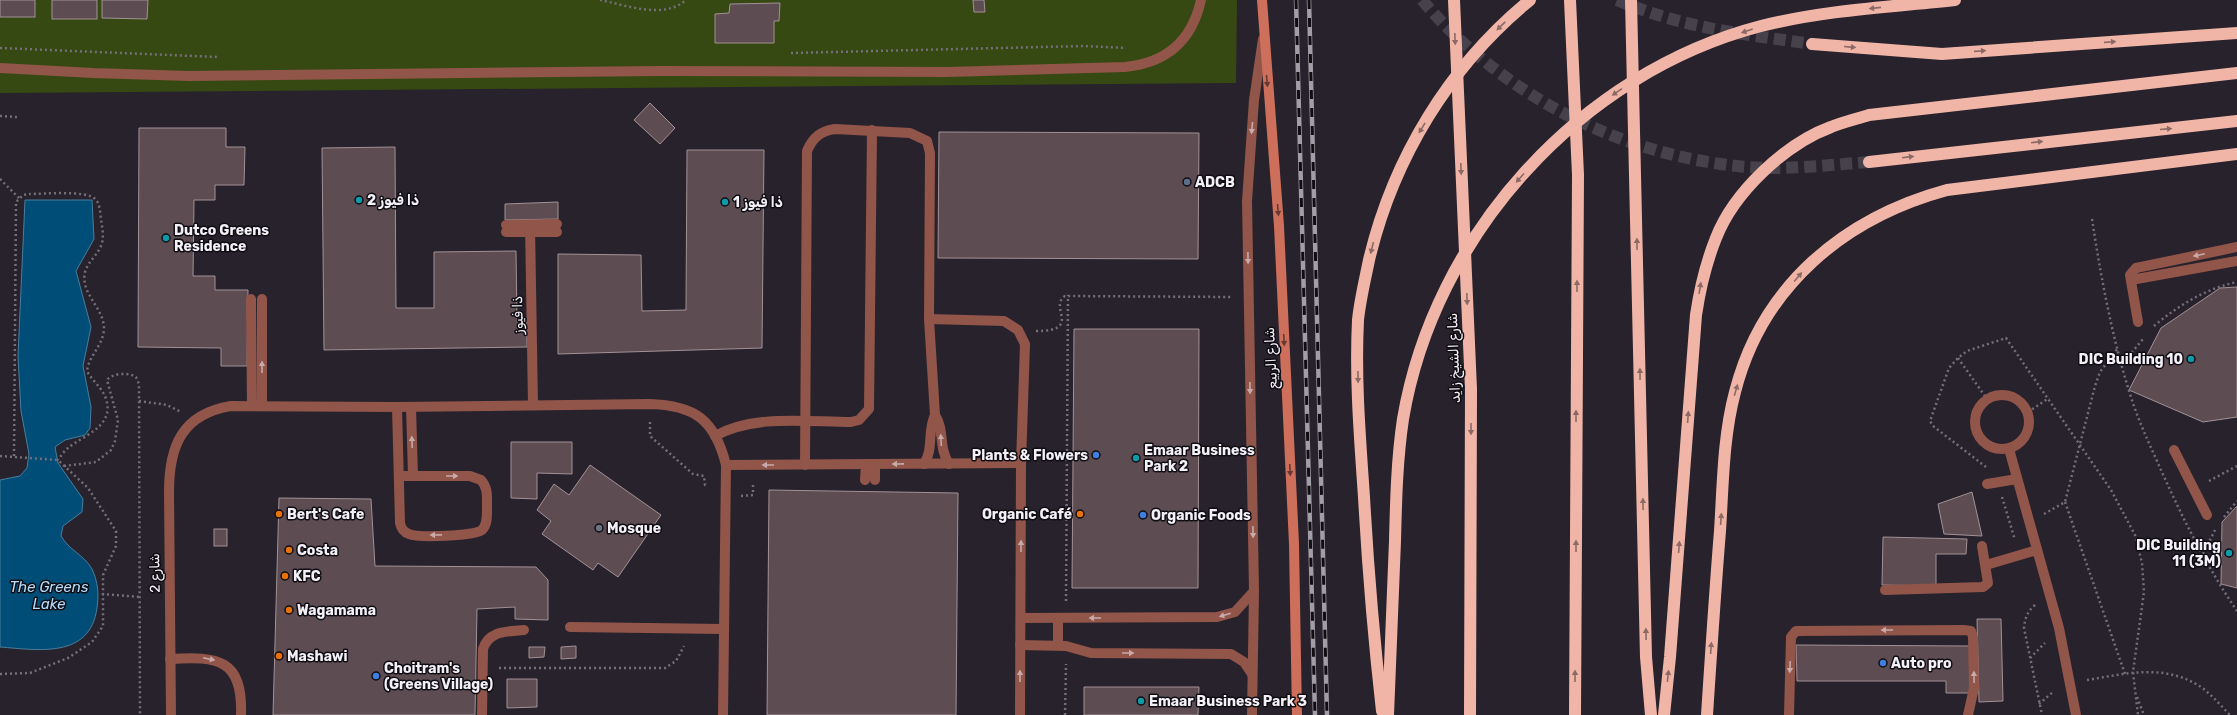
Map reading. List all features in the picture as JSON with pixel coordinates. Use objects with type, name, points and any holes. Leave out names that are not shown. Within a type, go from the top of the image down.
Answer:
[{"type":"highway","name":"شارع الشيخ زايد","points":[[1454,0],[1471,389],[1470,715]]},
{"type":"highway","points":[[1382,715],[1372,608],[1359,427],[1358,319],[1364,280],[1386,203],[1420,130],[1465,65],[1492,35],[1530,0]]},
{"type":"highway","points":[[1570,0],[1578,174],[1575,715]]},
{"type":"highway","points":[[1631,0],[1646,657],[1651,715]]},
{"type":"highway","points":[[1388,715],[1398,469],[1403,419],[1415,369],[1431,321],[1452,275],[1478,232],[1508,191],[1542,153],[1580,119],[1621,89],[1665,64],[1711,43],[1759,27],[1808,16],[1955,0]]},
{"type":"highway","points":[[1812,44],[1942,54],[2237,33]]},
{"type":"highway","points":[[1664,715],[1670,657],[1696,315],[1703,275],[1716,237],[1736,202],[1763,171],[1794,146],[1830,127],[1869,115],[2237,73]]},
{"type":"highway","points":[[1869,162],[2237,121]]},
{"type":"highway","points":[[1706,715],[1726,447],[1735,392],[1744,365],[1765,321],[1785,292],[1803,271],[1845,235],[1869,220],[1920,198],[1947,190],[2237,154]]},
{"type":"main road","name":"شارع الربيع","points":[[1262,0],[1280,242],[1294,544],[1297,715]]},
{"type":"street","points":[[0,68],[189,76],[651,71],[948,72],[1125,67],[1144,65],[1162,57],[1178,46],[1190,31],[1198,13],[1201,0]]},
{"type":"street","points":[[1252,715],[1254,592],[1247,187],[1254,100],[1264,34]]},
{"type":"street","points":[[805,465],[807,151],[811,142],[826,130],[872,130],[910,133],[927,142],[930,153],[929,319],[935,415],[939,424],[943,453],[949,464]]},
{"type":"street","points":[[715,436],[748,424],[851,422],[858,420],[869,409],[872,130]]},
{"type":"street","points":[[506,228],[557,228]]},
{"type":"street","name":"ذا فيوز","points":[[530,228],[533,406]]},
{"type":"street","points":[[2138,322],[2130,275],[2136,268],[2237,247]]},
{"type":"street","points":[[2131,280],[2237,261]]},
{"type":"street","points":[[251,299],[257,406]]},
{"type":"street","points":[[257,406],[262,299]]},
{"type":"street","points":[[929,319],[1004,321],[1018,330],[1025,344],[1021,463],[1020,715]]},
{"type":"street","points":[[2006,395],[2015,398],[2022,403],[2028,412],[2030,421],[2029,431],[2017,446],[2009,449],[1999,450],[1989,447],[1982,442],[1974,424],[1976,414],[1980,406],[1987,399],[1996,396],[2006,395]]},
{"type":"street","name":"شارع 2","points":[[171,715],[169,476],[174,447],[181,433],[191,422],[216,408],[257,406],[411,407],[649,404],[681,407],[695,413],[706,423],[715,436],[722,450],[726,465],[723,715]]},
{"type":"street","points":[[397,407],[400,523],[405,532],[416,535],[469,534],[481,531],[485,526],[487,521],[487,490],[481,480],[470,476],[399,476]]},
{"type":"street","points":[[411,407],[413,476]]},
{"type":"street","points":[[924,464],[929,453],[931,424],[935,415]]},
{"type":"street","points":[[2009,449],[2059,628],[2076,715]]},
{"type":"street","points":[[2174,450],[2207,515]]},
{"type":"street","points":[[726,465],[1021,463]]},
{"type":"street","points":[[870,464],[870,480]]},
{"type":"street","points":[[1987,484],[2017,479]]},
{"type":"street","points":[[1885,590],[1983,587],[1988,583],[1982,546]]},
{"type":"street","points":[[1986,565],[2037,550]]},
{"type":"street","points":[[1020,618],[1217,618],[1235,612],[1246,603],[1254,592]]},
{"type":"street","points":[[1062,618],[1062,645]]},
{"type":"street","points":[[570,627],[723,629]]},
{"type":"street","points":[[482,715],[483,649],[488,638],[500,632],[524,630]]},
{"type":"street","points":[[1789,715],[1791,637],[1796,631],[1968,630],[1971,631],[1973,637],[1974,688],[1968,715]]},
{"type":"street","points":[[1020,645],[1062,645],[1091,653],[1231,654],[1244,662],[1252,674]]},
{"type":"street","points":[[170,659],[206,658],[220,662],[231,670],[238,682],[242,696],[241,715]]},
{"type":"path","points":[[600,0],[652,10],[667,10],[681,4],[686,0]]},
{"type":"path","points":[[783,53],[1084,46],[1134,49]]},
{"type":"path","points":[[0,48],[223,57]]},
{"type":"path","points":[[0,116],[17,117]]},
{"type":"path","points":[[0,179],[19,198]]},
{"type":"path","points":[[14,456],[16,202],[19,198],[29,194],[90,195],[99,203],[103,232],[100,250],[89,264],[84,282],[87,291],[100,313],[104,329],[102,340],[88,364],[87,371],[103,390],[107,400],[107,412],[103,422],[96,431],[66,449],[58,460]]},
{"type":"path","points":[[2092,219],[2106,299],[2121,364],[2141,425],[2171,492],[2220,586],[2237,611]]},
{"type":"path","points":[[2153,328],[2173,310],[2197,296],[2223,285],[2237,282]]},
{"type":"path","points":[[1062,618],[1068,295]]},
{"type":"path","points":[[1018,330],[1052,331],[1058,328],[1061,323],[1062,300],[1068,295],[1248,298]]},
{"type":"path","points":[[2020,555],[1998,482],[1989,469],[1933,426],[1930,421],[1949,368],[1967,351],[2002,338],[2006,338],[2080,443],[2122,508],[2135,535],[2142,563],[2144,592],[2133,672],[2138,715]]},
{"type":"path","points":[[2121,364],[2144,338]]},
{"type":"path","points":[[2118,348],[2100,372],[2065,502],[2125,674]]},
{"type":"path","points":[[1958,358],[1987,399]]},
{"type":"path","points":[[64,466],[96,462],[111,450],[115,441],[118,420],[113,397],[107,384],[108,377],[130,374],[136,377],[139,384],[140,715]]},
{"type":"path","points":[[2028,412],[2049,398]]},
{"type":"path","points":[[139,401],[174,407],[191,422]]},
{"type":"path","points":[[0,456],[58,460],[88,488],[116,531],[116,546],[102,575],[104,616],[103,626],[96,638],[85,648],[62,661],[30,673],[0,674]]},
{"type":"path","points":[[2194,489],[2237,466]]},
{"type":"path","points":[[2029,521],[2065,502]]},
{"type":"path","points":[[102,594],[140,597]]},
{"type":"path","points":[[2033,598],[2037,610]]},
{"type":"path","points":[[2036,605],[2029,610],[2024,618],[2024,628],[2042,715]]},
{"type":"path","points":[[482,668],[665,668],[681,654],[684,647],[684,628]]},
{"type":"path","points":[[2044,635],[2046,650]]},
{"type":"path","points":[[2030,658],[2045,643]]},
{"type":"path","points":[[1062,645],[1065,715]]},
{"type":"path","points":[[2070,682],[2133,672],[2155,671],[2177,675],[2197,684],[2230,715]]},
{"type":"path","points":[[2053,684],[2056,697]]},
{"type":"path","points":[[2039,704],[2055,691]]},
{"type":"path","points":[[2135,694],[2144,715]]},
{"type":"green space","points":[[0,0],[1237,0],[1236,83],[0,93]]},
{"type":"water","name":"The Greens Lake","points":[[25,200],[92,200],[94,239],[76,271],[91,327],[83,366],[91,407],[90,428],[85,435],[65,440],[55,447],[58,463],[83,499],[82,512],[63,526],[61,536],[68,545],[89,564],[92,569],[98,588],[97,608],[92,624],[84,636],[73,644],[60,648],[46,649],[0,647],[0,480],[20,476],[27,468],[29,454],[21,411],[18,356]]},
{"type":"building","points":[[0,0],[35,0],[35,17],[0,17]]},
{"type":"building","points":[[52,0],[97,0],[97,19],[52,19]]},
{"type":"building","points":[[102,0],[148,0],[147,19],[102,18]]},
{"type":"building","points":[[973,0],[984,0],[985,12],[974,12]]},
{"type":"building","points":[[780,3],[779,21],[774,21],[774,43],[715,43],[715,14],[729,13],[730,4]]},
{"type":"building","points":[[650,103],[675,128],[660,144],[634,120]]},
{"type":"building","name":"Dutco Greens Residence","points":[[139,128],[226,128],[226,147],[245,147],[244,185],[215,185],[215,200],[194,200],[193,276],[215,276],[215,290],[248,290],[247,366],[221,366],[221,348],[138,347]]},
{"type":"building","points":[[939,132],[1199,133],[1198,259],[938,258]]},
{"type":"building","name":"ذا فيوز 2","points":[[395,147],[396,308],[434,308],[434,252],[516,251],[517,321],[527,321],[527,347],[324,350],[322,148]]},
{"type":"building","name":"ذا فيوز 1","points":[[687,150],[764,150],[762,348],[558,354],[558,254],[641,255],[642,311],[686,310]]},
{"type":"building","points":[[558,202],[558,219],[505,220],[505,204]]},
{"type":"building","name":"DIC Building 10","points":[[2237,287],[2237,417],[2203,422],[2129,390],[2161,328],[2220,288]]},
{"type":"building","name":"Emaar Business Park 2","points":[[1074,329],[1199,329],[1198,588],[1072,588]]},
{"type":"building","points":[[511,442],[572,442],[572,474],[537,473],[537,499],[511,498]]},
{"type":"building","name":"Mosque","points":[[590,465],[661,515],[618,577],[598,563],[593,570],[542,534],[551,521],[537,510],[554,484],[569,495]]},
{"type":"building","points":[[769,490],[958,493],[956,715],[767,715]]},
{"type":"building","points":[[1972,492],[1982,536],[1944,534],[1938,504]]},
{"type":"building","points":[[279,498],[371,499],[375,566],[536,567],[548,580],[548,620],[515,619],[515,607],[477,609],[475,715],[273,715]]},
{"type":"building","name":"DIC Building 11 (3M)","points":[[2237,506],[2237,588],[2221,584],[2222,522]]},
{"type":"building","points":[[214,529],[227,529],[227,546],[214,546]]},
{"type":"building","points":[[1883,537],[1967,539],[1966,554],[1936,554],[1936,586],[1882,585]]},
{"type":"building","points":[[1977,619],[2001,619],[2003,701],[1979,702]]},
{"type":"building","name":"Auto pro","points":[[1796,645],[1970,646],[1971,693],[1946,693],[1946,681],[1797,681]]},
{"type":"building","points":[[576,646],[576,658],[561,659],[561,647]]},
{"type":"building","points":[[529,647],[545,647],[544,657],[529,658]]},
{"type":"building","points":[[507,679],[537,679],[537,707],[507,708]]},
{"type":"building","name":"Emaar Business Park 3","points":[[1084,687],[1199,687],[1198,715],[1084,715]]},
{"type":"tunnel","points":[[1422,0],[1454,34],[1490,65],[1528,92],[1568,116],[1611,135],[1656,150],[1701,161],[1748,167],[1793,168],[1869,162]]},
{"type":"tunnel","points":[[1617,0],[1641,10],[1689,24],[1812,44]]},
{"type":"railway","points":[[1296,0],[1315,715]]},
{"type":"railway","points":[[1309,0],[1327,715]]},
{"type":"place","name":"ADCB","points":[[1187,182]]},
{"type":"place","name":"ذا فيوز 2","points":[[359,200]]},
{"type":"place","name":"ذا فيوز 1","points":[[725,202]]},
{"type":"place","name":"Dutco Greens Residence","points":[[166,238]]},
{"type":"place","name":"DIC Building 10","points":[[2191,359]]},
{"type":"place","name":"Plants & Flowers","points":[[1096,455]]},
{"type":"place","name":"Emaar Business Park 2","points":[[1136,458]]},
{"type":"place","name":"Bert's Cafe","points":[[279,514]]},
{"type":"place","name":"Organic Café","points":[[1080,514]]},
{"type":"place","name":"Organic Foods","points":[[1143,515]]},
{"type":"place","name":"Mosque","points":[[599,528]]},
{"type":"place","name":"Costa","points":[[289,550]]},
{"type":"place","name":"DIC Building 11 (3M)","points":[[2229,553]]},
{"type":"place","name":"KFC","points":[[285,576]]},
{"type":"place","name":"Wagamama","points":[[289,610]]},
{"type":"place","name":"Mashawi","points":[[279,656]]},
{"type":"place","name":"Auto pro","points":[[1883,663]]},
{"type":"place","name":"Choitram's (Greens Village)","points":[[376,676]]},
{"type":"place","name":"Emaar Business Park 3","points":[[1141,701]]}]
